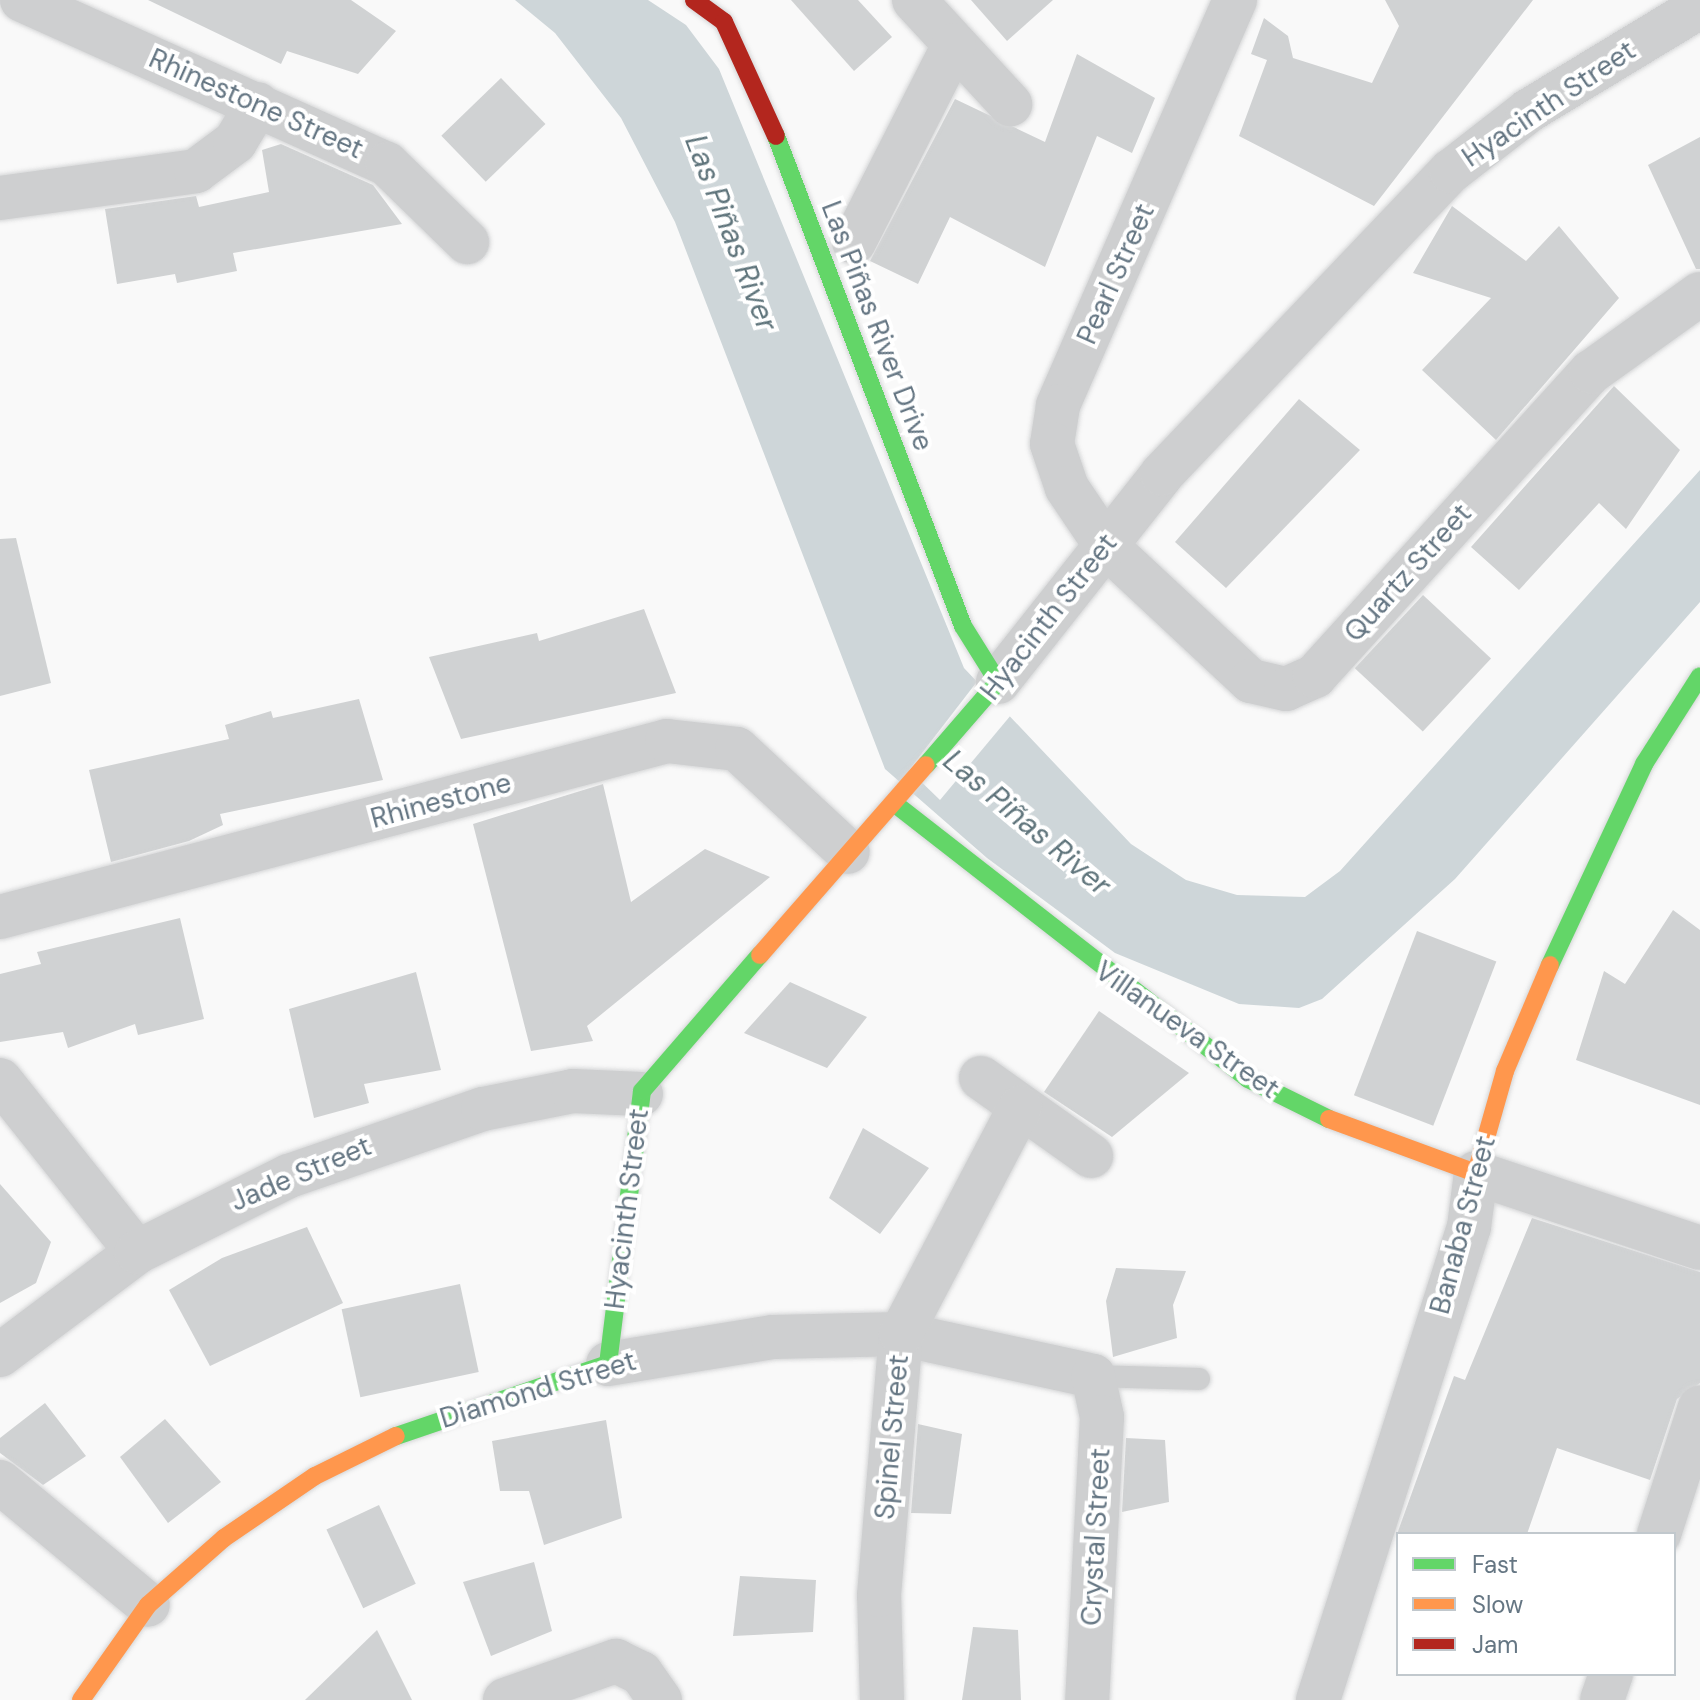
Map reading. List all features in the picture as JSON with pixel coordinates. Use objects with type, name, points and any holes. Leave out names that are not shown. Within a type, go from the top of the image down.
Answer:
[{"type":"street","name":"Rhinestone Street","points":[[22,0],[387,164],[467,242]]},
{"type":"street","points":[[914,0],[1010,104]]},
{"type":"street","name":"Pearl Street","points":[[1106,546],[1067,488],[1052,444],[1058,406],[1235,0]]},
{"type":"street","name":"Las Piñas River Drive","points":[[718,7],[760,93],[963,626],[993,689]]},
{"type":"street","name":"Hyacinth Street","points":[[608,1364],[641,1094],[848,852],[901,799],[993,689],[1162,474],[1451,171],[1528,111],[1700,7]]},
{"type":"street","points":[[854,242],[954,45]]},
{"type":"street","points":[[0,198],[196,171],[235,142],[258,104]]},
{"type":"street","name":"Quartz Street","points":[[1106,546],[1251,681],[1286,689],[1315,676],[1591,372],[1700,294]]},
{"type":"street","name":"Banaba Street","points":[[1318,1700],[1469,1227],[1476,1173],[1511,1057],[1644,764],[1700,676]]},
{"type":"street","name":"Rhinestone","points":[[0,917],[667,741],[737,749],[848,852]]},
{"type":"street","name":"Villanueva Street","points":[[901,799],[1248,1079],[1376,1142],[1700,1248]]},
{"type":"street","points":[[981,1078],[1091,1156]]},
{"type":"street","points":[[0,1080],[137,1252]]},
{"type":"street","name":"Jade Street","points":[[0,1355],[137,1252],[289,1176],[395,1135],[573,1091],[641,1094]]},
{"type":"street","name":"Spinel Street","points":[[882,1700],[879,1595],[901,1334],[1020,1107]]},
{"type":"street","name":"Diamond Street","points":[[81,1700],[148,1605],[224,1538],[315,1476],[388,1439],[608,1364],[757,1339],[901,1334],[1093,1376]]},
{"type":"street","name":"Crystal Street","points":[[1087,1700],[1102,1417],[1093,1376]]},
{"type":"street","points":[[1660,1532],[1700,1407]]},
{"type":"street","points":[[0,1482],[148,1605]]},
{"type":"street","points":[[505,1700],[616,1661],[641,1673],[660,1700]]},
{"type":"street","points":[[1602,1700],[1610,1676]]},
{"type":"lane","points":[[1093,1376],[1199,1379]]},
{"type":"water","name":"Las Piñas River","points":[[515,0],[648,0],[686,25],[719,69],[964,668],[1131,844],[1186,880],[1237,895],[1305,897],[1340,871],[1700,470],[1700,602],[1455,879],[1322,999],[1299,1008],[1239,1004],[1115,953],[987,858],[885,769],[675,222],[621,118],[555,33]]},
{"type":"pier","points":[[979,679],[1011,715],[940,800],[909,770]]},
{"type":"building","points":[[148,0],[351,0],[396,31],[358,74],[287,51],[281,64]]},
{"type":"building","points":[[791,0],[858,0],[892,37],[854,71]]},
{"type":"building","points":[[971,0],[1053,0],[1007,41]]},
{"type":"building","points":[[1385,0],[1533,0],[1374,206],[1239,136],[1267,60],[1251,54],[1264,18],[1288,36],[1293,58],[1372,83],[1399,26]]},
{"type":"building","points":[[1077,54],[1155,98],[1132,153],[1097,136],[1045,267],[950,217],[918,284],[870,261],[955,99],[1045,142]]},
{"type":"building","points":[[501,78],[545,124],[486,182],[441,136]]},
{"type":"building","points":[[1700,137],[1700,269],[1696,269],[1648,165]]},
{"type":"building","points":[[281,144],[373,185],[402,224],[233,253],[237,271],[177,283],[175,274],[117,284],[105,209],[196,196],[199,207],[269,192],[262,150]]},
{"type":"building","points":[[1452,206],[1526,261],[1559,226],[1619,298],[1496,440],[1422,370],[1491,298],[1413,273]]},
{"type":"building","points":[[1614,386],[1680,450],[1626,529],[1599,503],[1519,590],[1471,547]]},
{"type":"building","points":[[1299,399],[1360,450],[1226,588],[1175,542]]},
{"type":"building","points":[[16,538],[51,683],[0,696],[0,539]]},
{"type":"building","points":[[1423,595],[1491,658],[1423,732],[1355,668]]},
{"type":"building","points":[[644,609],[676,693],[461,739],[429,657],[537,633],[539,641]]},
{"type":"building","points":[[359,699],[383,780],[220,814],[223,825],[189,841],[111,862],[89,770],[229,739],[225,725],[271,711],[273,718]]},
{"type":"building","points":[[603,784],[631,902],[705,849],[770,877],[587,1026],[593,1041],[531,1051],[473,824]]},
{"type":"building","points":[[1673,910],[1700,930],[1700,1105],[1576,1060],[1604,971],[1625,984]]},
{"type":"building","points":[[180,918],[204,1019],[138,1035],[135,1024],[68,1048],[63,1032],[0,1042],[0,974],[41,964],[37,952]]},
{"type":"building","points":[[1417,931],[1496,961],[1433,1126],[1354,1095]]},
{"type":"building","points":[[416,972],[441,1070],[364,1084],[369,1103],[314,1118],[289,1009]]},
{"type":"building","points":[[790,982],[867,1017],[827,1068],[744,1033]]},
{"type":"building","points":[[1099,1011],[1189,1073],[1112,1137],[1044,1092]]},
{"type":"building","points":[[863,1128],[929,1168],[880,1234],[829,1198]]},
{"type":"building","points":[[0,1184],[51,1242],[36,1283],[0,1303]]},
{"type":"building","points":[[1532,1218],[1700,1272],[1700,1383],[1677,1399],[1650,1480],[1557,1448],[1528,1532],[1398,1532],[1454,1376],[1465,1380]]},
{"type":"building","points":[[307,1227],[343,1303],[210,1366],[169,1290],[222,1258]]},
{"type":"building","points":[[1116,1268],[1186,1271],[1173,1305],[1177,1338],[1113,1357],[1106,1301]]},
{"type":"building","points":[[460,1284],[479,1372],[360,1397],[342,1309]]},
{"type":"building","points":[[45,1403],[86,1456],[43,1485],[0,1453],[0,1438]]},
{"type":"building","points":[[165,1419],[221,1482],[168,1523],[120,1457]]},
{"type":"building","points":[[606,1420],[622,1518],[544,1545],[529,1491],[500,1491],[492,1441]]},
{"type":"building","points":[[918,1424],[962,1434],[951,1514],[911,1513]]},
{"type":"building","points":[[1126,1438],[1165,1440],[1169,1502],[1122,1512]]},
{"type":"building","points":[[379,1505],[416,1584],[363,1608],[326,1530]]},
{"type":"building","points":[[534,1562],[552,1631],[491,1656],[463,1582]]},
{"type":"building","points":[[740,1576],[816,1580],[813,1632],[733,1636]]},
{"type":"building","points":[[973,1627],[1018,1630],[1021,1700],[962,1700]]},
{"type":"building","points":[[377,1630],[412,1700],[305,1700]]},
{"type":"traffic: fast","points":[[776,136],[963,626],[998,682],[926,765]]},
{"type":"traffic: fast","points":[[1550,965],[1644,764],[1700,676]]},
{"type":"traffic: fast","points":[[895,804],[1248,1079],[1329,1119]]},
{"type":"traffic: fast","points":[[396,1436],[608,1364],[642,1091],[760,955]]},
{"type":"traffic: slow","points":[[760,955],[926,765]]},
{"type":"traffic: slow","points":[[1329,1119],[1476,1173],[1505,1071],[1550,965]]},
{"type":"traffic: slow","points":[[81,1700],[148,1605],[224,1538],[315,1476],[396,1436]]},
{"type":"traffic: jam","points":[[694,0],[724,22],[776,136]]}]
